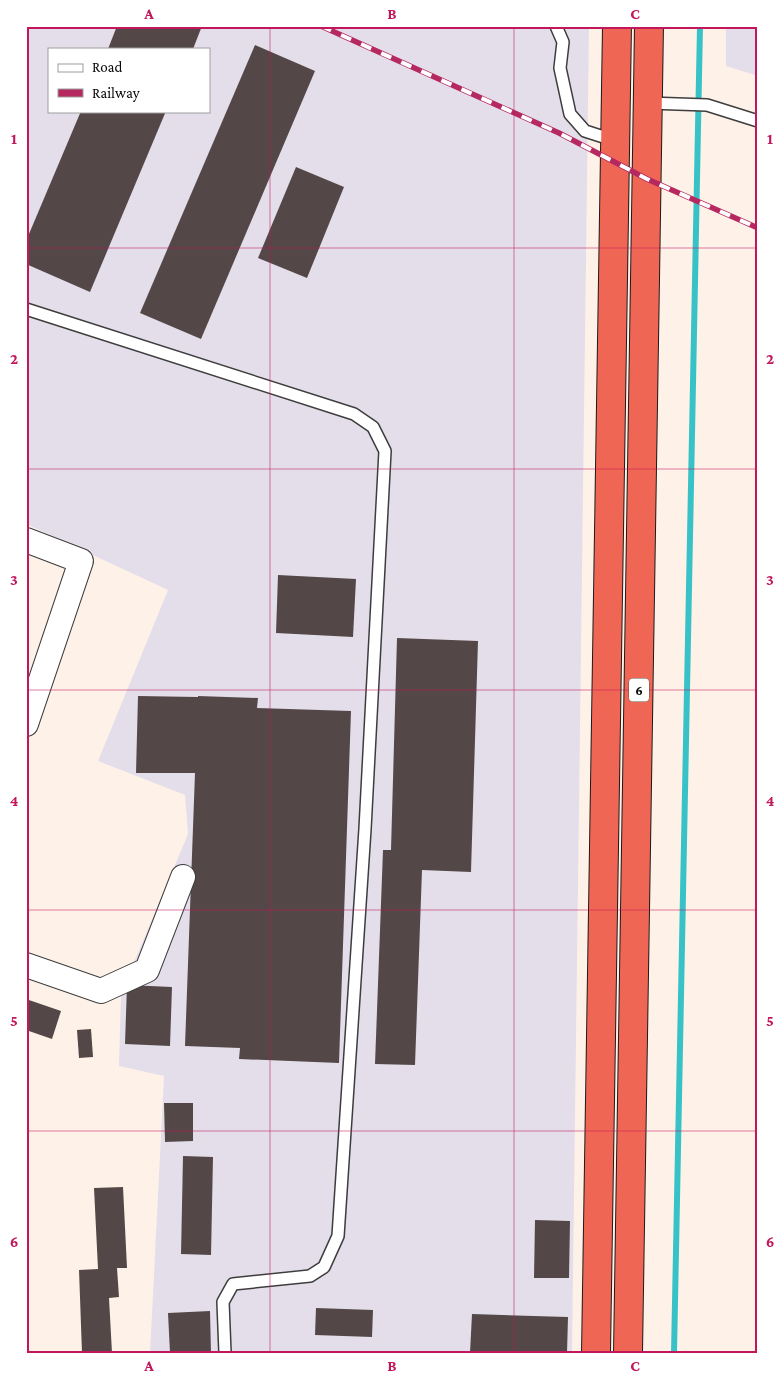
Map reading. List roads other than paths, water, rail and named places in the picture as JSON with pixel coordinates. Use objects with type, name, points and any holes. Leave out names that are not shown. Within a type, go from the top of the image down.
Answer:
[{"type":"highway","name":"6","points":[[596,1353],[618,26]]},
{"type":"highway","name":"6","points":[[628,1353],[649,26]]},
{"type":"street","points":[[26,540],[81,561],[26,724]]},
{"type":"street","points":[[26,965],[102,991],[148,970],[183,877]]},
{"type":"lane","points":[[556,26],[563,42],[560,68],[570,114],[585,131],[616,141]]},
{"type":"lane","points":[[648,103],[707,105],[758,121]]},
{"type":"lane","points":[[26,308],[354,414],[374,427],[385,451],[365,829],[338,1236],[324,1267],[310,1276],[233,1284],[223,1302],[225,1353]]},
{"type":"waterway","points":[[674,1353],[700,26]]},
{"type":"railway","points":[[321,26],[559,133],[647,179],[758,228]]}]
